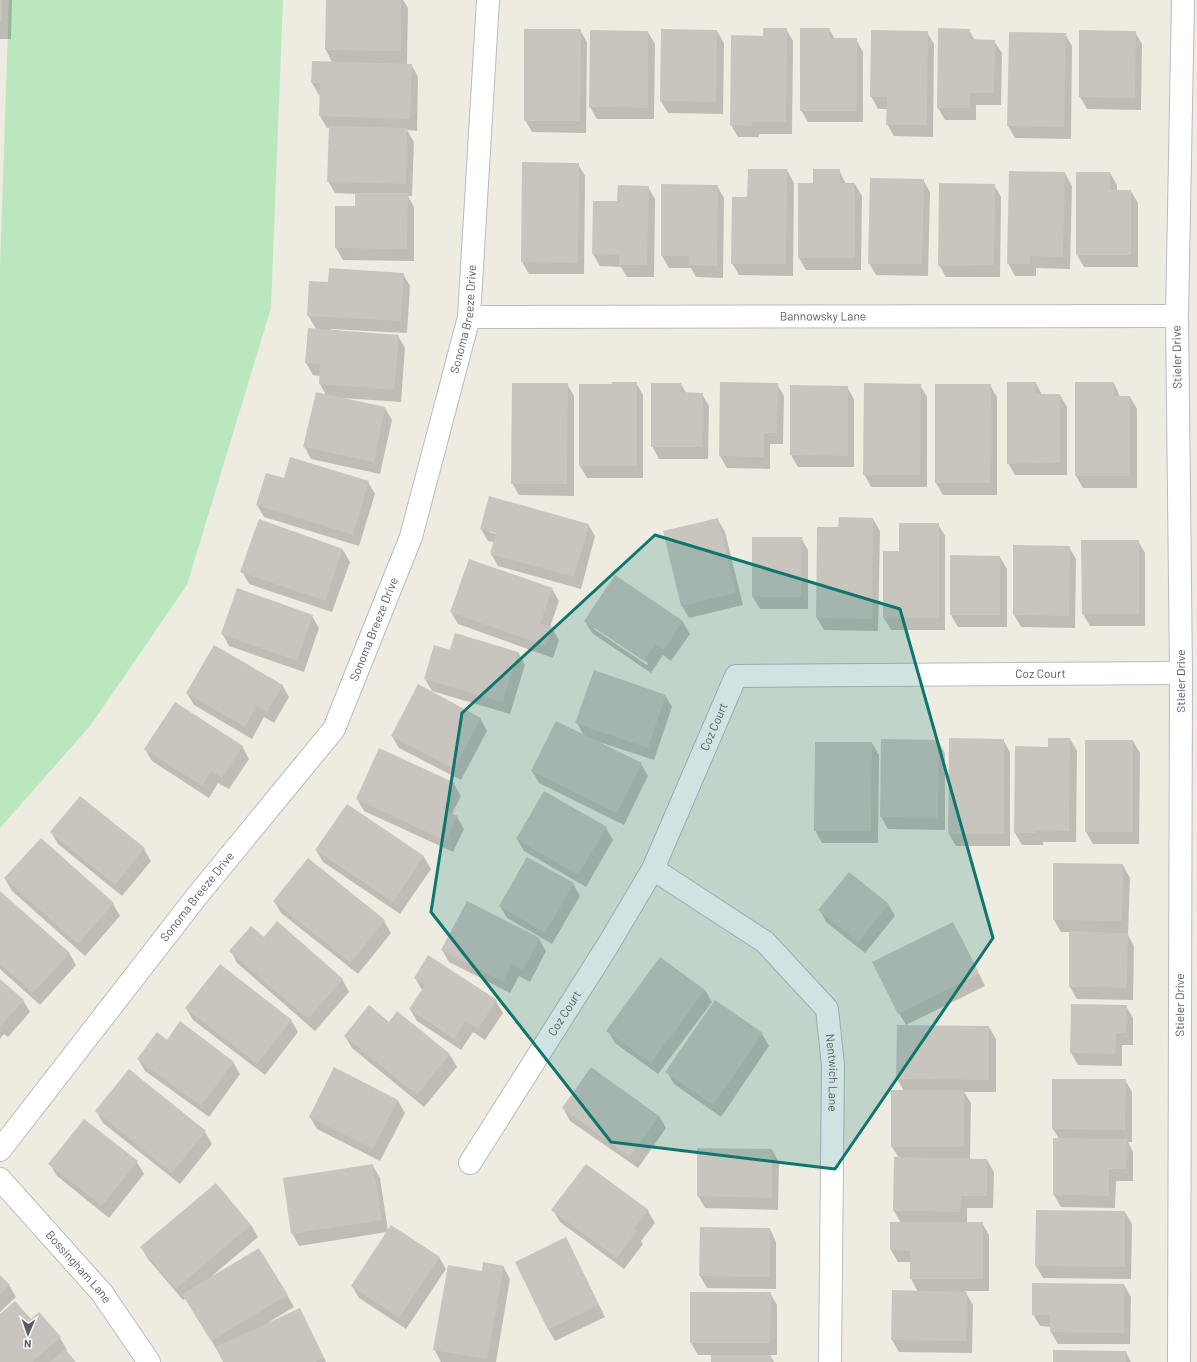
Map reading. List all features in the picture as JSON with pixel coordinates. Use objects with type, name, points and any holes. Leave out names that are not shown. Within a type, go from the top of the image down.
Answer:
[{"type":"street","name":"Sonoma Breeze Drive","points":[[0,1150],[197,896],[334,729],[410,537],[469,317],[488,0]]},
{"type":"street","name":"Stieler Drive","points":[[1179,1362],[1181,673],[1177,316],[1183,0]]},
{"type":"street","name":"Bannowsky Lane","points":[[469,317],[1177,316]]},
{"type":"street","name":"Coz Court","points":[[470,1163],[608,945],[653,869],[736,676],[1181,673]]},
{"type":"street","name":"Nentwich Lane","points":[[653,869],[765,942],[827,1009],[833,1065],[830,1362]]},
{"type":"street","name":"Bossingham Lane","points":[[0,1179],[102,1293],[149,1362]]},
{"type":"highlighted area","points":[[655,535],[900,609],[993,938],[835,1169],[611,1142],[431,912],[462,713]]},
{"type":"green space","points":[[9,0],[283,0],[271,308],[187,585],[90,726],[0,828],[0,268]]},
{"type":"building","points":[[0,0],[2,0],[2,21],[0,21]]},
{"type":"building","points":[[326,0],[401,0],[401,51],[325,50]]},
{"type":"building","points":[[763,28],[787,28],[786,122],[752,122],[752,126],[730,125],[731,35],[763,36]]},
{"type":"building","points":[[800,28],[830,28],[830,38],[857,38],[857,111],[800,111]]},
{"type":"building","points":[[938,28],[970,29],[969,39],[995,40],[994,93],[970,93],[970,108],[937,108]]},
{"type":"building","points":[[524,29],[581,29],[580,121],[524,121]]},
{"type":"building","points":[[661,29],[717,30],[716,102],[660,101]]},
{"type":"building","points":[[590,30],[648,31],[648,108],[589,107]]},
{"type":"building","points":[[871,30],[928,31],[927,125],[886,125],[887,97],[870,97]]},
{"type":"building","points":[[1079,30],[1136,31],[1135,98],[1079,97]]},
{"type":"building","points":[[1009,32],[1066,33],[1064,127],[1007,126]]},
{"type":"building","points":[[312,61],[412,64],[410,119],[319,116],[320,83],[311,83]]},
{"type":"building","points":[[329,126],[407,128],[406,184],[327,182]]},
{"type":"building","points":[[522,162],[579,163],[578,263],[521,262]]},
{"type":"building","points":[[748,169],[787,169],[786,264],[731,264],[732,197],[747,197]]},
{"type":"building","points":[[813,169],[840,169],[840,183],[855,183],[855,258],[798,258],[798,183],[813,183]]},
{"type":"building","points":[[1009,171],[1065,172],[1063,257],[1030,256],[1030,264],[1007,264]]},
{"type":"building","points":[[1076,172],[1110,172],[1110,190],[1131,190],[1131,255],[1076,255]]},
{"type":"building","points":[[870,178],[924,179],[922,264],[868,264]]},
{"type":"building","points":[[939,183],[995,184],[994,265],[938,266]]},
{"type":"building","points":[[661,184],[718,185],[717,266],[688,265],[689,256],[661,256]]},
{"type":"building","points":[[618,185],[649,186],[647,265],[619,265],[619,255],[592,254],[593,201],[617,201]]},
{"type":"building","points":[[355,193],[408,193],[407,249],[335,248],[335,206],[355,206]]},
{"type":"building","points":[[329,268],[404,273],[401,321],[307,316],[309,281],[328,282]]},
{"type":"building","points":[[308,328],[399,335],[394,390],[319,384],[320,364],[305,363]]},
{"type":"building","points":[[612,382],[637,382],[637,466],[579,466],[579,384],[612,384]]},
{"type":"building","points":[[720,382],[778,383],[777,433],[764,433],[764,457],[719,456]]},
{"type":"building","points":[[1007,382],[1036,382],[1036,394],[1060,394],[1060,463],[1007,464]]},
{"type":"building","points":[[1075,382],[1114,382],[1114,396],[1130,396],[1130,476],[1075,476]]},
{"type":"building","points":[[512,383],[568,383],[567,484],[511,484]]},
{"type":"building","points":[[651,383],[681,383],[681,392],[703,393],[702,447],[651,447]]},
{"type":"building","points":[[864,383],[921,384],[920,475],[863,475]]},
{"type":"building","points":[[935,384],[991,384],[990,483],[935,483]]},
{"type":"building","points":[[790,385],[848,386],[848,456],[790,455]]},
{"type":"building","points":[[316,392],[385,407],[374,462],[303,447]]},
{"type":"building","points":[[290,457],[369,481],[353,535],[256,505],[266,473],[284,478]]},
{"type":"building","points":[[489,496],[589,524],[574,577],[490,554],[496,533],[480,529]]},
{"type":"building","points":[[839,517],[873,518],[872,619],[816,618],[817,527],[838,527]]},
{"type":"building","points":[[718,518],[736,593],[681,606],[663,531]]},
{"type":"building","points":[[259,519],[343,549],[325,601],[240,572]]},
{"type":"building","points":[[899,523],[939,523],[939,618],[883,618],[883,551],[899,551]]},
{"type":"building","points":[[752,537],[802,537],[801,597],[752,597]]},
{"type":"building","points":[[1081,540],[1139,540],[1139,614],[1082,614]]},
{"type":"building","points":[[1013,545],[1070,546],[1069,616],[1013,615]]},
{"type":"building","points":[[950,555],[1000,556],[1000,615],[950,615]]},
{"type":"building","points":[[469,559],[553,588],[540,623],[553,627],[546,646],[450,612]]},
{"type":"building","points":[[615,575],[683,621],[664,650],[655,644],[644,661],[584,621]]},
{"type":"building","points":[[237,588],[313,615],[297,661],[221,634]]},
{"type":"building","points":[[455,633],[518,652],[503,702],[424,679],[434,645],[450,650]]},
{"type":"building","points":[[214,645],[283,685],[267,712],[257,706],[245,727],[186,693]]},
{"type":"building","points":[[594,670],[666,695],[648,748],[575,723]]},
{"type":"building","points":[[418,684],[481,718],[454,769],[391,736]]},
{"type":"building","points":[[175,702],[243,746],[222,778],[211,771],[202,786],[144,749]]},
{"type":"building","points":[[556,721],[642,763],[617,813],[531,771]]},
{"type":"building","points":[[949,738],[1004,739],[1004,834],[948,834]]},
{"type":"building","points":[[1048,738],[1070,738],[1069,831],[1036,830],[1036,833],[1014,833],[1015,746],[1048,747]]},
{"type":"building","points":[[881,739],[939,740],[938,818],[880,817]]},
{"type":"building","points":[[1085,740],[1133,740],[1133,832],[1085,832]]},
{"type":"building","points":[[815,742],[872,742],[871,831],[814,831]]},
{"type":"building","points":[[379,748],[455,783],[443,809],[458,816],[446,841],[356,799]]},
{"type":"building","points":[[544,791],[607,827],[578,875],[516,839]]},
{"type":"building","points":[[80,796],[145,848],[115,885],[50,832]]},
{"type":"building","points":[[347,804],[424,856],[393,902],[315,850]]},
{"type":"building","points":[[41,838],[114,903],[78,944],[4,878]]},
{"type":"building","points":[[527,857],[574,883],[545,933],[499,906]]},
{"type":"building","points":[[308,858],[385,920],[351,963],[273,901]]},
{"type":"building","points":[[1053,863],[1123,864],[1122,921],[1053,920]]},
{"type":"building","points":[[849,872],[889,904],[858,942],[818,910]]},
{"type":"building","points":[[0,891],[70,953],[33,993],[0,964]]},
{"type":"building","points":[[467,901],[540,938],[523,970],[512,964],[503,982],[441,950]]},
{"type":"building","points":[[277,921],[343,979],[308,1019],[229,951],[251,926],[264,937]]},
{"type":"building","points":[[953,922],[979,974],[898,1014],[872,962]]},
{"type":"building","points":[[1069,931],[1128,933],[1127,988],[1069,987]]},
{"type":"building","points":[[428,955],[497,1000],[478,1029],[465,1021],[454,1039],[409,1009],[425,985],[414,978]]},
{"type":"building","points":[[660,957],[705,990],[651,1063],[606,1031]]},
{"type":"building","points":[[220,964],[292,1020],[257,1064],[185,1008]]},
{"type":"building","points":[[0,979],[24,1000],[1,1026],[0,1025]]},
{"type":"building","points":[[715,1000],[763,1033],[713,1105],[665,1072]]},
{"type":"building","points":[[1071,1004],[1127,1005],[1126,1033],[1116,1033],[1115,1054],[1070,1053]]},
{"type":"building","points":[[369,1005],[389,1022],[397,1011],[450,1054],[417,1095],[344,1036]]},
{"type":"building","points":[[180,1021],[234,1062],[201,1106],[137,1059],[157,1032],[167,1040]]},
{"type":"building","points":[[897,1025],[989,1026],[989,1080],[896,1079]]},
{"type":"building","points":[[334,1067],[398,1100],[373,1149],[309,1117]]},
{"type":"building","points":[[591,1067],[659,1116],[630,1157],[562,1108]]},
{"type":"building","points":[[129,1069],[206,1131],[172,1173],[95,1111]]},
{"type":"building","points":[[1052,1079],[1126,1079],[1125,1130],[1052,1129]]},
{"type":"building","points":[[891,1090],[964,1090],[964,1147],[891,1147]]},
{"type":"building","points":[[84,1119],[138,1161],[102,1206],[48,1164]]},
{"type":"building","points":[[1053,1138],[1127,1139],[1126,1169],[1109,1169],[1109,1196],[1053,1195]]},
{"type":"building","points":[[697,1148],[772,1149],[772,1198],[697,1196]]},
{"type":"building","points":[[894,1157],[987,1159],[987,1196],[961,1196],[960,1212],[893,1211]]},
{"type":"building","points":[[373,1164],[382,1220],[291,1234],[283,1178]]},
{"type":"building","points":[[586,1164],[649,1210],[634,1229],[637,1231],[617,1258],[551,1210]]},
{"type":"building","points":[[216,1183],[251,1225],[176,1289],[140,1247]]},
{"type":"building","points":[[1036,1210],[1125,1211],[1125,1267],[1035,1266]]},
{"type":"building","points":[[890,1222],[983,1222],[983,1279],[910,1279],[910,1251],[890,1250]]},
{"type":"building","points":[[391,1225],[440,1257],[399,1318],[351,1286]]},
{"type":"building","points":[[700,1227],[770,1228],[770,1277],[699,1276]]},
{"type":"building","points":[[566,1237],[599,1305],[548,1330],[515,1262]]},
{"type":"building","points":[[259,1248],[288,1295],[211,1341],[182,1294]]},
{"type":"building","points":[[483,1262],[504,1266],[487,1359],[433,1350],[448,1265],[482,1271]]},
{"type":"building","points":[[0,1275],[10,1285],[0,1294]]},
{"type":"building","points":[[1032,1283],[1124,1284],[1124,1333],[1050,1332],[1050,1315],[1032,1315]]},
{"type":"building","points":[[892,1290],[967,1292],[966,1341],[891,1340]]},
{"type":"building","points":[[690,1292],[771,1292],[770,1343],[690,1343]]},
{"type":"building","points":[[15,1301],[31,1319],[39,1312],[61,1337],[32,1362],[0,1362],[0,1314]]},
{"type":"building","points":[[300,1308],[324,1358],[315,1362],[223,1362],[216,1347]]},
{"type":"building","points":[[65,1349],[76,1362],[50,1362]]},
{"type":"building","points":[[1053,1350],[1126,1351],[1126,1362],[1053,1362]]},
{"type":"building","points":[[711,1355],[771,1355],[771,1362],[711,1362]]}]
